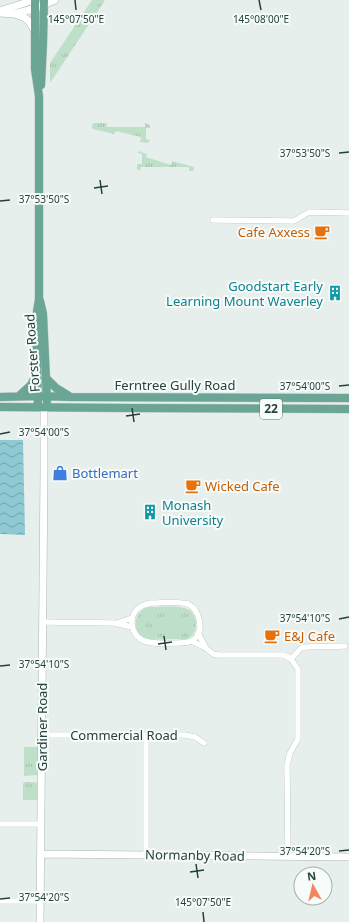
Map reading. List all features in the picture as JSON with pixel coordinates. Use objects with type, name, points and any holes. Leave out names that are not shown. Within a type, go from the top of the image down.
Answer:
[{"type":"main road","name":"Forster Road","points":[[39,2],[35,69],[39,96],[39,299],[36,318],[38,396],[43,408]]},
{"type":"main road","name":"Forster Road","points":[[39,2],[42,73],[39,96]]},
{"type":"main road","name":"Forster Road","points":[[39,299],[43,314],[47,396],[43,408]]},
{"type":"main road","points":[[19,396],[31,385],[37,374]]},
{"type":"main road","points":[[46,378],[56,388],[71,397]]},
{"type":"main road","name":"Ferntree Gully Road","points":[[0,397],[349,398]]},
{"type":"main road","points":[[230,398],[230,408]]},
{"type":"main road","name":"Ferntree Gully Road","points":[[0,407],[349,409]]},
{"type":"street","points":[[0,12],[39,2],[55,0]]},
{"type":"street","points":[[14,14],[39,2]]},
{"type":"street","points":[[0,12],[26,18],[31,23],[36,34]]},
{"type":"street","points":[[213,220],[294,221],[309,212],[349,213]]},
{"type":"street","name":"Gardiner Road","points":[[40,922],[43,408]]},
{"type":"street","points":[[151,603],[182,603],[189,605],[198,614],[200,627],[195,638],[191,641],[180,643],[150,643],[137,637],[132,627],[132,618],[138,607],[151,603]]},
{"type":"street","points":[[114,623],[132,618]]},
{"type":"street","points":[[42,622],[114,623],[132,627]]},
{"type":"street","points":[[198,633],[206,648]]},
{"type":"street","points":[[191,641],[206,648],[213,654],[218,655],[284,655],[291,659],[298,670],[298,739],[290,753],[287,765],[288,857]]},
{"type":"street","points":[[291,659],[301,648],[313,646],[345,646]]},
{"type":"street","name":"Commercial Road","points":[[42,735],[189,736],[199,739],[204,744]]},
{"type":"street","points":[[146,735],[146,854]]},
{"type":"street","points":[[0,824],[41,824]]},
{"type":"street","name":"Normanby Road","points":[[41,854],[349,857]]},
{"type":"street","points":[[0,901],[40,901]]},
{"type":"green space","points":[[92,0],[105,0],[50,83],[50,63]]},
{"type":"green space","points":[[94,123],[106,123],[107,127],[145,127],[145,123],[150,126],[150,128],[146,128],[146,139],[150,140],[147,143],[140,142],[141,137],[116,131],[114,134],[93,129],[92,125]]},
{"type":"green space","points":[[138,151],[147,154],[146,157],[171,165],[172,161],[194,167],[194,170],[189,171],[189,167],[141,167],[140,171],[137,169],[137,164],[142,164],[142,154],[138,153]]},
{"type":"green space","points":[[150,607],[174,607],[187,609],[194,615],[196,624],[194,633],[187,639],[154,639],[143,637],[136,629],[136,620],[141,611]]},
{"type":"green space","points":[[165,612],[180,612],[180,636],[165,636]]},
{"type":"green space","points":[[24,747],[38,747],[37,775],[24,776]]},
{"type":"green space","points":[[24,782],[37,783],[38,800],[23,800]]},
{"type":"water","points":[[0,440],[23,440],[25,535],[0,534]]},
{"type":"place","name":"Cafe Axxess","points":[[322,232]]},
{"type":"place","name":"Goodstart Early Learning Mount Waverley","points":[[335,293]]},
{"type":"place","name":"Bottlemart","points":[[60,473]]},
{"type":"place","name":"Wicked Cafe","points":[[193,486]]},
{"type":"place","name":"Monash University","points":[[150,512]]},
{"type":"place","name":"E&J Cafe","points":[[272,636]]}]
